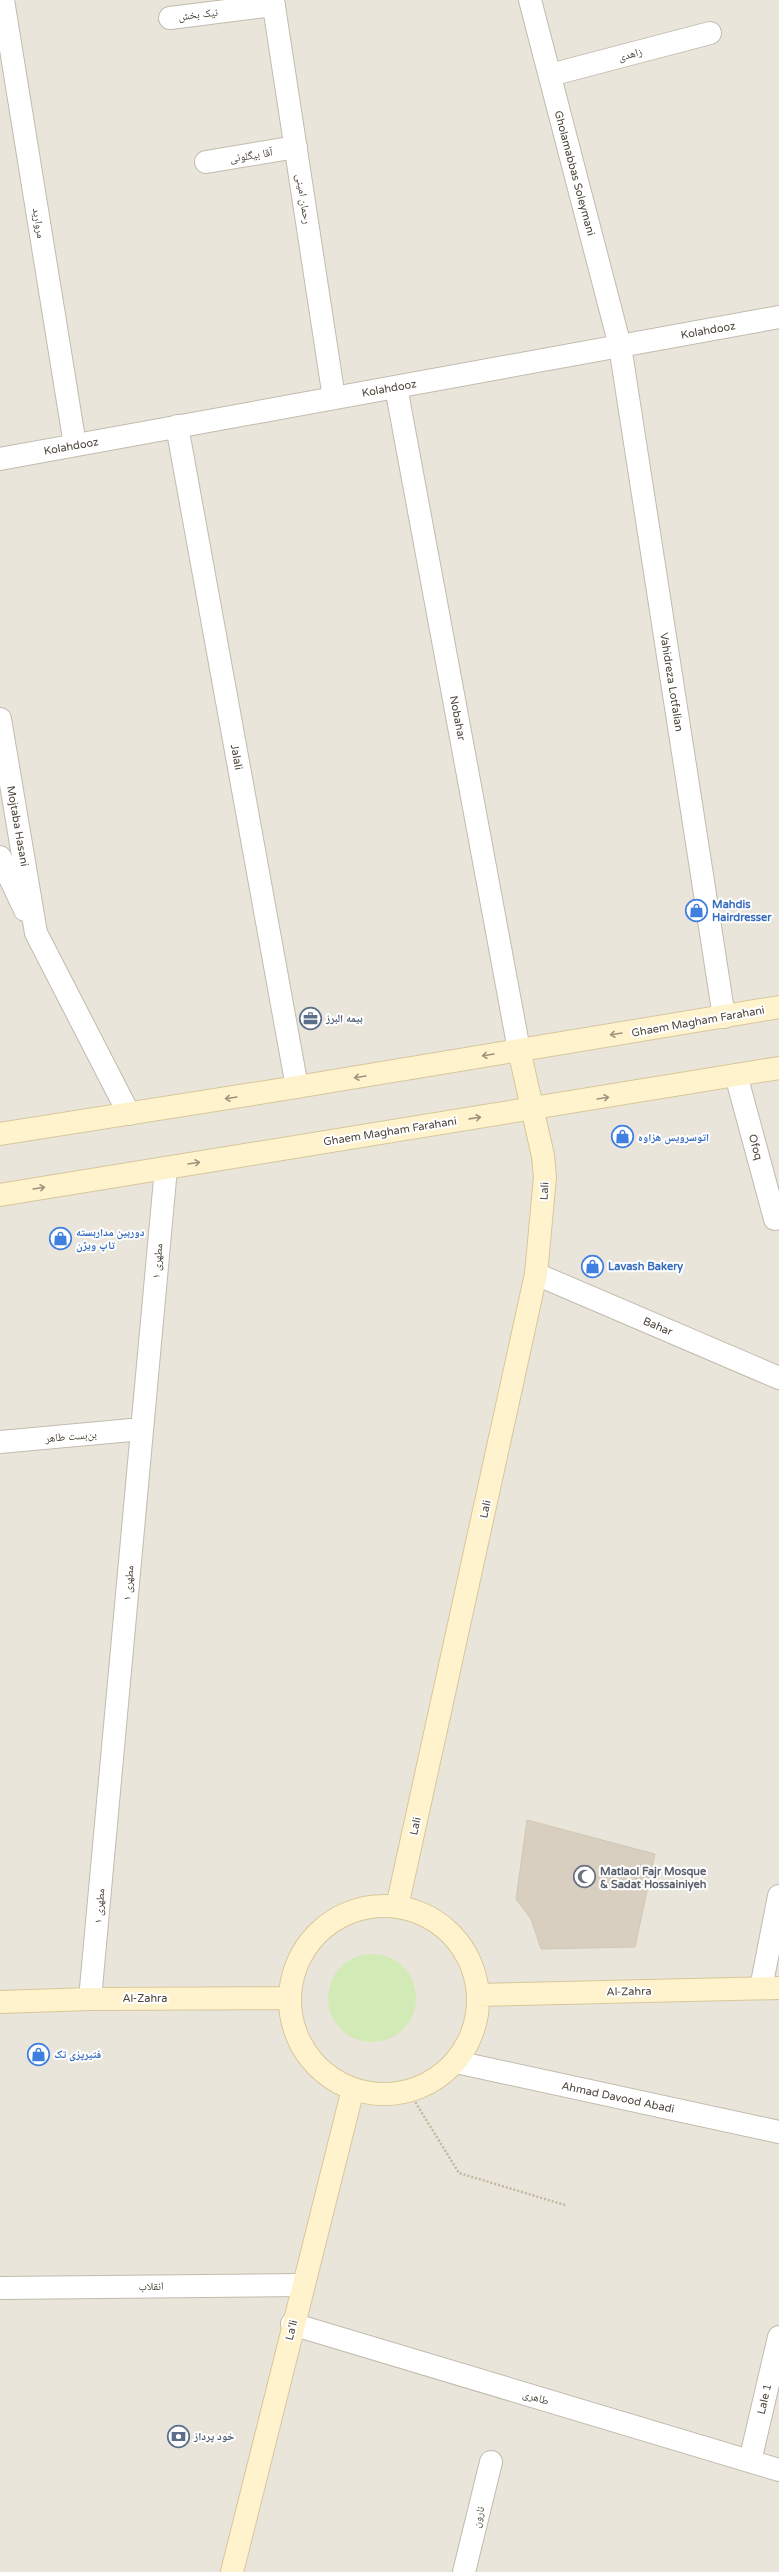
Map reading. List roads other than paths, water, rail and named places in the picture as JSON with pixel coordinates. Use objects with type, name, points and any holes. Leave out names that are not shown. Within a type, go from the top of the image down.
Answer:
[{"type":"street","name":"مروارید","points":[[2,0],[75,445]]},
{"type":"street","name":"Gholamabbas Soleymani","points":[[530,0],[620,346]]},
{"type":"street","name":"نیک بخش","points":[[170,18],[273,2]]},
{"type":"street","name":"رحمان امینی","points":[[273,2],[334,398]]},
{"type":"street","name":"زاهدی","points":[[550,75],[710,33]]},
{"type":"street","name":"آقا بیگلوئی","points":[[206,162],[296,147]]},
{"type":"street","name":"Kolahdooz","points":[[0,459],[779,317]]},
{"type":"street","name":"Vahidreza Lotfalian","points":[[620,346],[724,1017]]},
{"type":"street","name":"Nobahar","points":[[396,387],[519,1050]]},
{"type":"street","name":"Jalali","points":[[177,426],[297,1087]]},
{"type":"street","name":"Mojtaba Hasani","points":[[0,719],[36,932]]},
{"type":"street","name":"Mojtaba Hasani","points":[[0,857],[36,932],[129,1114]]},
{"type":"street","name":"Ghaem Magham Farahani","points":[[0,1134],[297,1087],[779,1007]]},
{"type":"street","name":"Lali","points":[[397,1907],[536,1274],[545,1178],[543,1156],[519,1050]]},
{"type":"street","name":"Ghaem Magham Farahani","points":[[0,1194],[779,1068]]},
{"type":"street","name":"Ofoq","points":[[736,1075],[775,1219]]},
{"type":"street","name":"مطهری ۱","points":[[90,1999],[166,1168]]},
{"type":"street","name":"Bahar","points":[[536,1274],[779,1378]]},
{"type":"street","name":"بن‌بست طاهر","points":[[0,1442],[142,1429]]},
{"type":"street","points":[[770,1988],[779,1896]]},
{"type":"street","points":[[370,1906],[397,1907],[415,1911],[432,1918],[451,1934],[469,1959],[476,1976],[478,1995],[478,2013],[474,2031],[456,2062],[432,2082],[409,2092],[372,2094],[353,2089],[332,2078],[314,2063],[300,2043],[292,2021],[290,1998],[297,1965],[305,1948],[323,1928],[345,1914],[370,1906]]},
{"type":"street","name":"Al-Zahra","points":[[478,1995],[770,1988]]},
{"type":"street","name":"Al-Zahra","points":[[0,2002],[90,1999],[290,1998]]},
{"type":"street","name":"Ahmad Davood Abadi","points":[[456,2062],[779,2132]]},
{"type":"street","name":"La'li","points":[[232,2572],[292,2324],[353,2089]]},
{"type":"street","name":"انقلاب","points":[[0,2288],[303,2285]]},
{"type":"street","name":"طاهری","points":[[292,2324],[779,2470]]},
{"type":"street","name":"Lale 1","points":[[750,2461],[779,2337]]},
{"type":"street","name":"نارون","points":[[464,2572],[491,2462]]},
{"type":"place","name":"Mahdis Hairdresser","points":[[697,910]]},
{"type":"place","name":"بیمه البرز","points":[[310,1018]]},
{"type":"place","name":"اتوسرویس هزاوه","points":[[623,1137]]},
{"type":"place","name":"دوربین مداربسته تاپ ویژن","points":[[61,1238]]},
{"type":"place","name":"Lavash Bakery","points":[[593,1266]]},
{"type":"place","name":"Matlaol Fajr Mosque & Sadat Hossainiyeh","points":[[585,1877]]},
{"type":"place","name":"فتیرپزی تک","points":[[38,2054]]},
{"type":"place","name":"خود پرداز","points":[[178,2436]]}]
